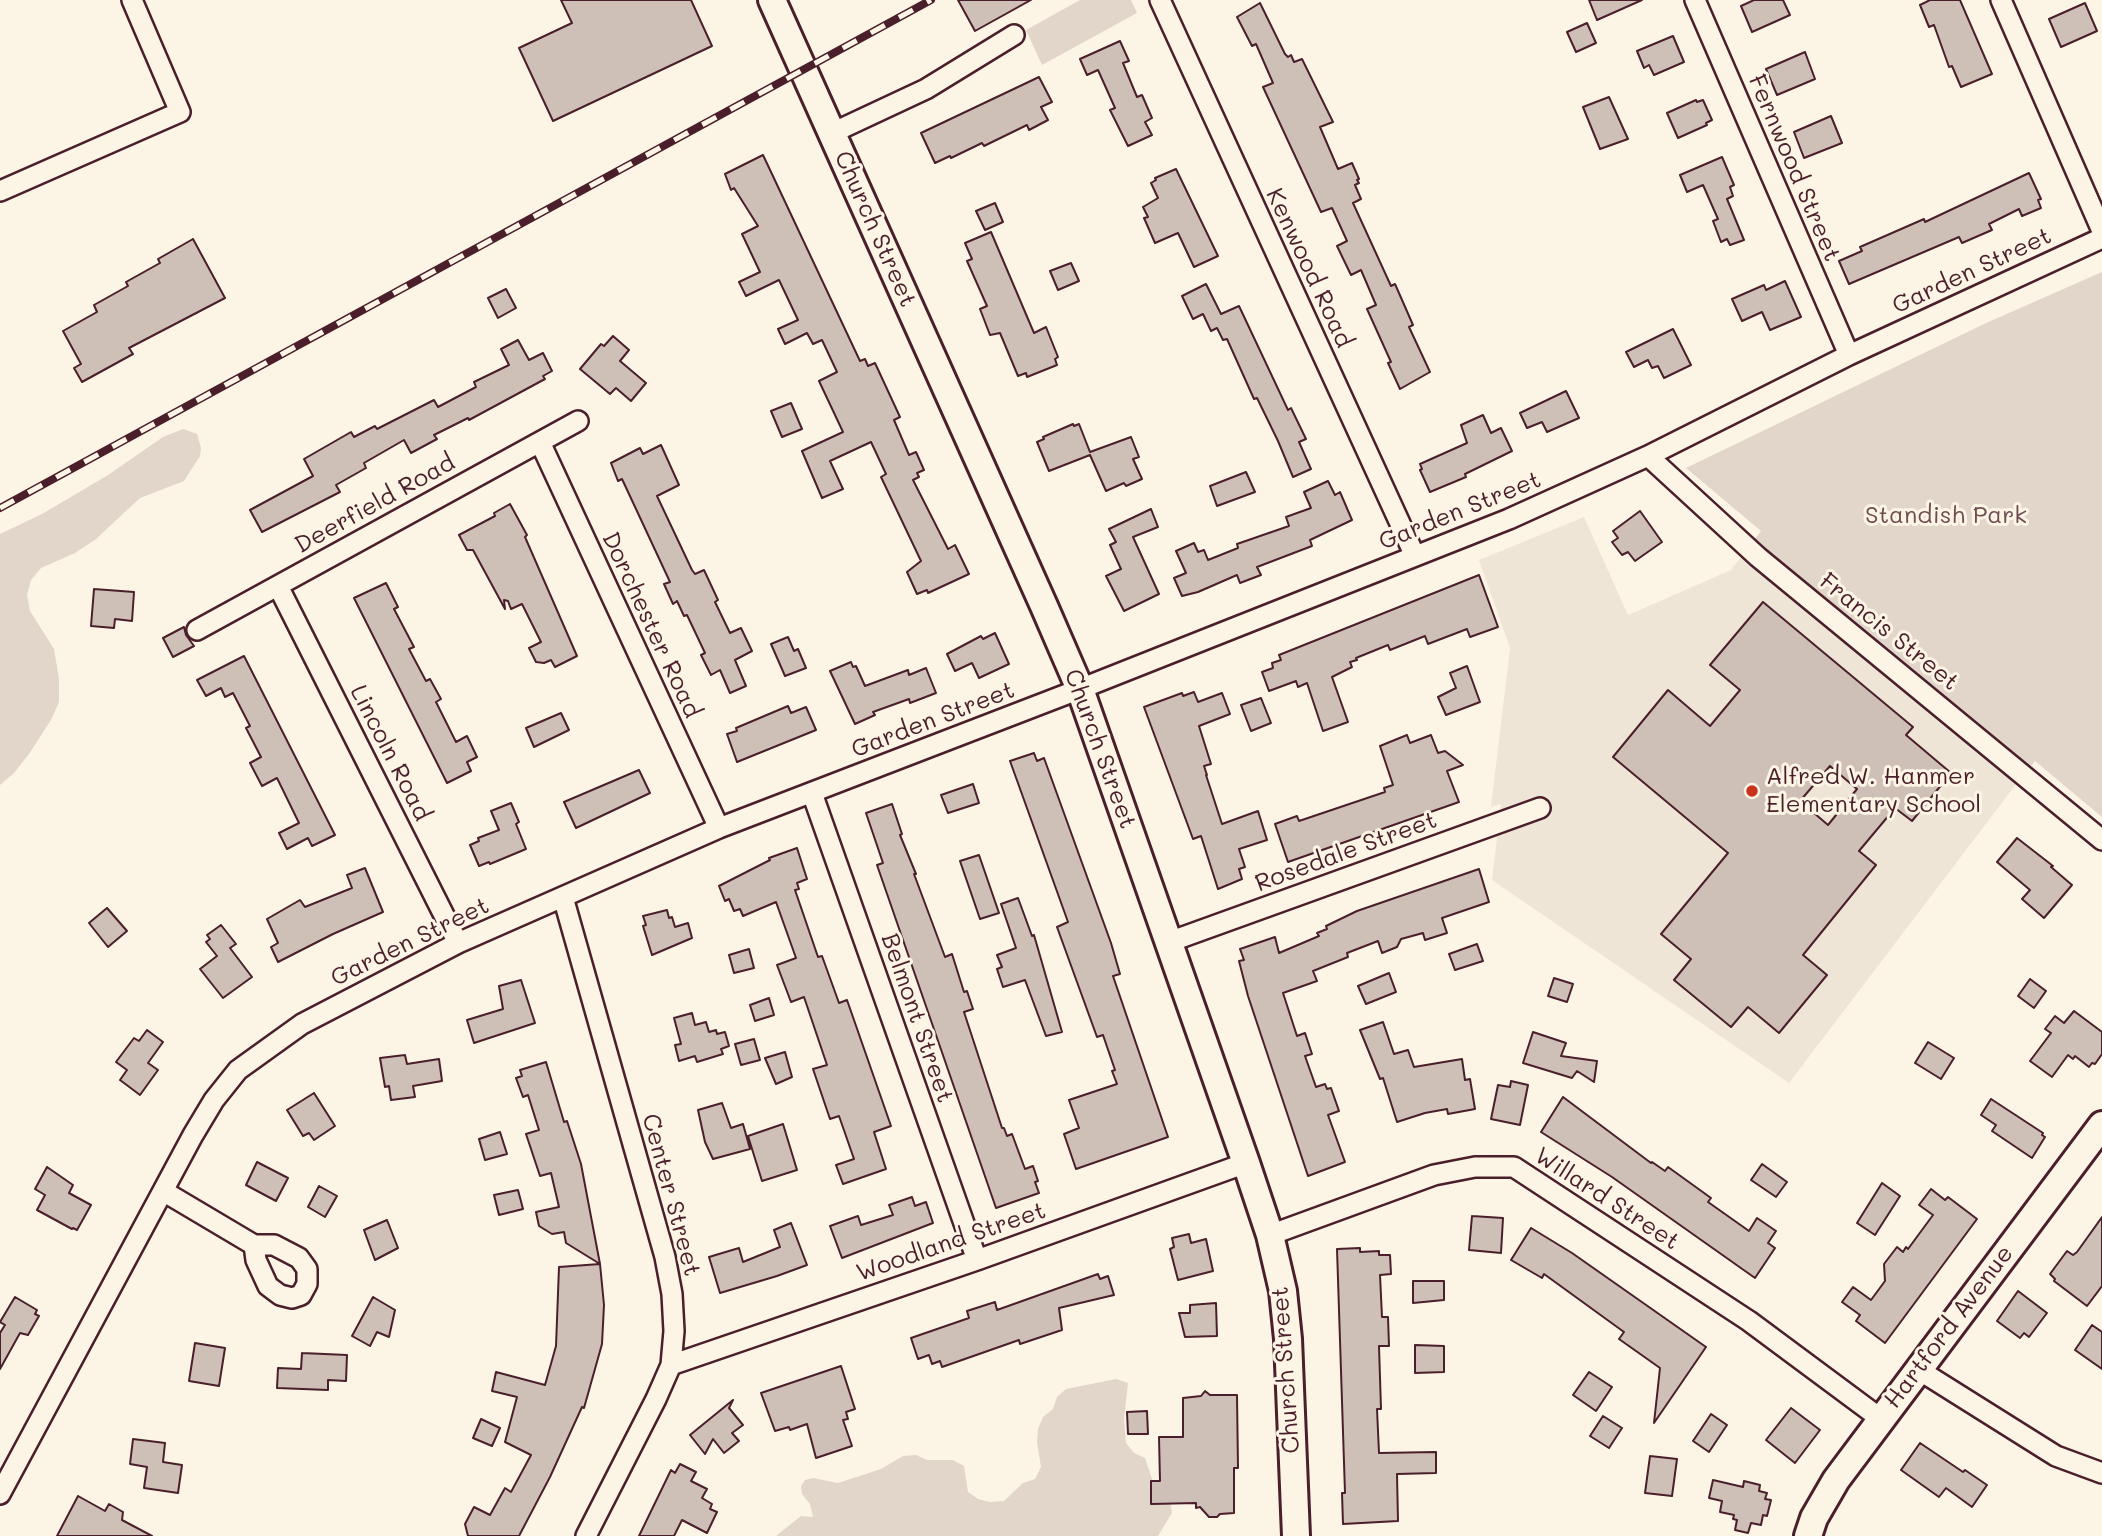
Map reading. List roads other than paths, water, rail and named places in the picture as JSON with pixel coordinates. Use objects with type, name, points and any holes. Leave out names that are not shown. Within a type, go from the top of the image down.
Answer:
[{"type":"street","points":[[0,191],[180,112],[132,0]]},
{"type":"street","name":"Church Street","points":[[772,0],[1080,689],[1247,1163],[1270,1235],[1283,1291],[1288,1339],[1296,1536]]},
{"type":"street","name":"Kenwood Road","points":[[1160,0],[1415,556]]},
{"type":"street","name":"Fernwood Street","points":[[1695,0],[1849,355]]},
{"type":"street","points":[[2001,0],[2102,231]]},
{"type":"street","points":[[832,133],[926,89],[1014,35]]},
{"type":"street","name":"Garden Street","points":[[0,1494],[214,1100],[238,1070],[302,1024],[458,943],[719,828],[1509,519],[1648,456],[1849,355],[2102,238]]},
{"type":"street","name":"Deerfield Road","points":[[197,630],[578,421]]},
{"type":"street","name":"Dorchester Road","points":[[540,442],[719,828]]},
{"type":"street","name":"Francis Street","points":[[1648,456],[1758,557],[2102,840]]},
{"type":"street","name":"Lincoln Road","points":[[278,586],[458,943]]},
{"type":"street","name":"Belmont Street","points":[[812,793],[976,1260]]},
{"type":"street","name":"Rosedale Street","points":[[1169,942],[1539,808]]},
{"type":"street","name":"Center Street","points":[[563,897],[665,1257],[672,1294],[674,1331],[671,1365],[586,1536]]},
{"type":"street","name":"Hartford Avenue","points":[[1808,1536],[1814,1518],[1836,1480],[2102,1125]]},
{"type":"street","name":"Woodland Street","points":[[671,1365],[1247,1163]]},
{"type":"street","name":"Willard Street","points":[[1270,1235],[1434,1175],[1475,1167],[1514,1167],[1749,1321],[1881,1419]]},
{"type":"street","points":[[163,1191],[254,1245]]},
{"type":"street","points":[[1919,1370],[2056,1456],[2102,1473]]},
{"type":"railway","points":[[0,508],[931,0]]},
{"type":"place","name":"Alfred W. Hanmer Elementary School","points":[[1752,791]]},
{"type":"park label","name":"Standish Park","points":[[1946,516]]}]
